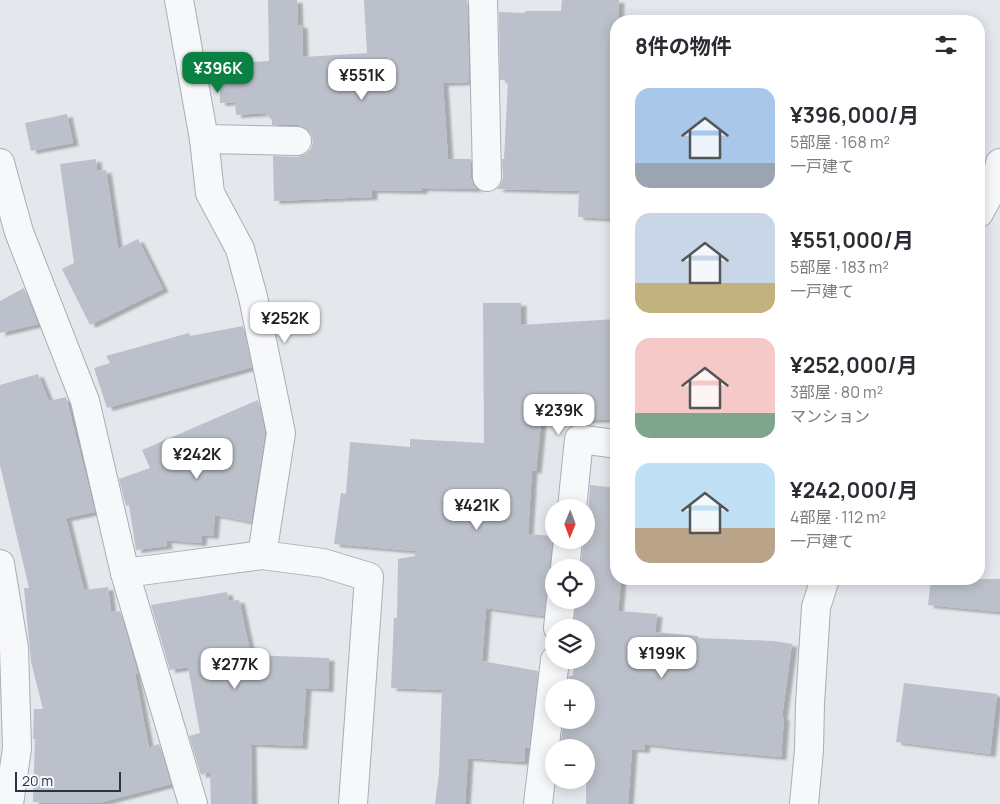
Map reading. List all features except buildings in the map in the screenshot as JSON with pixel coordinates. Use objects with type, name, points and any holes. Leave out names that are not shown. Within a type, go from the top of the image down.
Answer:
[{"type":"street","points":[[179,0],[204,139],[210,193],[240,249],[253,297],[281,433],[262,555]]},
{"type":"street","points":[[483,0],[487,177]]},
{"type":"street","points":[[204,139],[297,141]]},
{"type":"street","points":[[0,163],[19,232],[85,401],[125,573],[193,804]]},
{"type":"street","points":[[985,202],[999,176]]},
{"type":"street","points":[[573,499],[580,439],[610,443]]},
{"type":"street","points":[[125,573],[262,555],[323,563],[369,576],[353,804]]},
{"type":"street","points":[[0,564],[14,648],[17,748],[9,804]]},
{"type":"street","points":[[804,804],[809,750],[816,607],[823,585]]},
{"type":"street","points":[[538,804],[554,669]]}]
